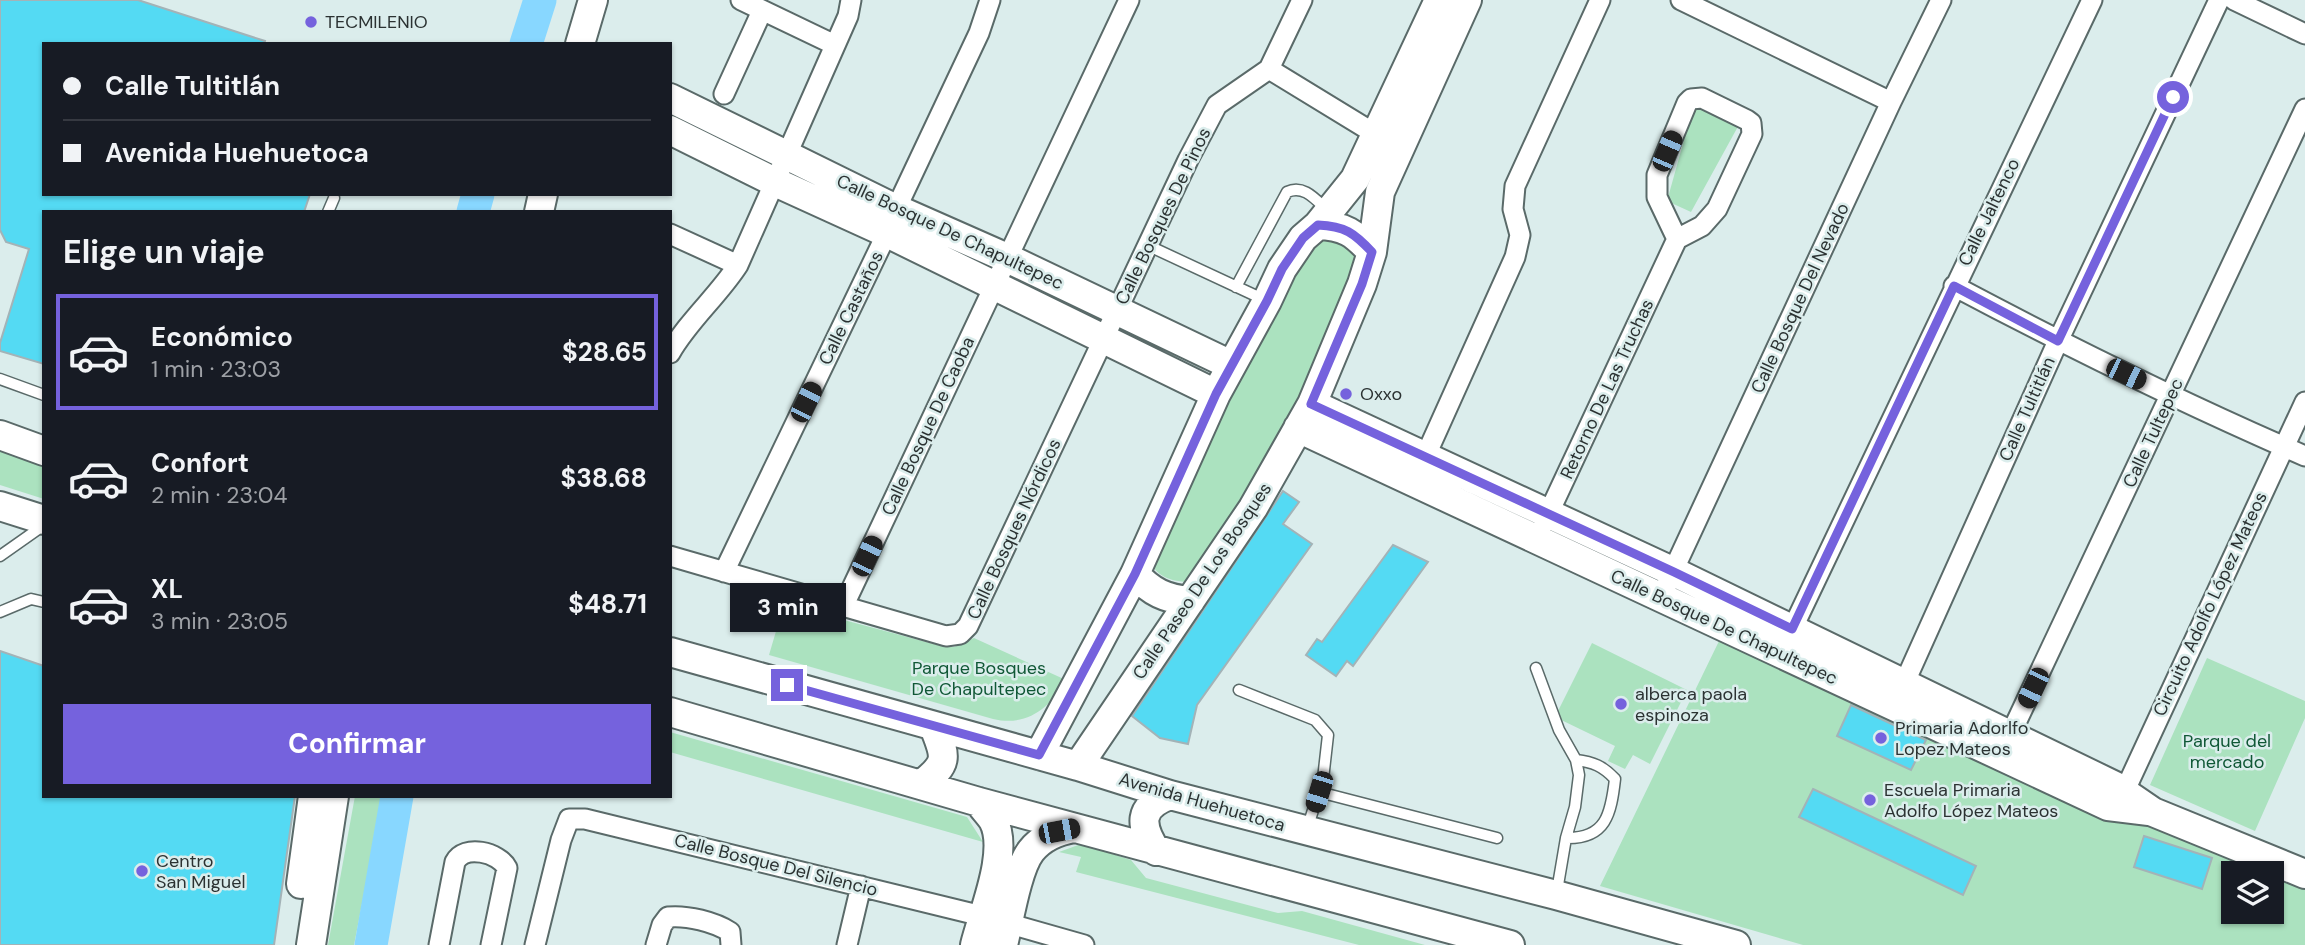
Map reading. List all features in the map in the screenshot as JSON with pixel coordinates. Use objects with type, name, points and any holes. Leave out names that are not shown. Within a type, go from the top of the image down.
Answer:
[{"type":"main road","points":[[581,42],[593,0]]},
{"type":"main road","points":[[1039,755],[1135,574],[1231,365],[1282,269],[1303,238],[1323,219],[1355,179],[1439,0]]},
{"type":"main road","name":"Calle Paseo De Los Bosques","points":[[1078,766],[1253,508],[1311,404],[1362,284],[1372,252],[1380,192],[1467,0]]},
{"type":"main road","name":"Calle Bosque De Chapultepec","points":[[672,98],[787,155],[994,285],[1216,394]]},
{"type":"main road","name":"Calle Bosque De Chapultepec","points":[[672,131],[775,182],[1007,258],[1231,365]]},
{"type":"main road","points":[[1323,219],[1356,235],[1372,252]]},
{"type":"main road","name":"Calle Bosque De Chapultepec","points":[[1311,404],[1674,572],[1786,641],[2005,747],[2108,806],[2121,799],[2305,874]]},
{"type":"main road","name":"Calle Bosque De Chapultepec","points":[[1298,428],[1661,597],[1786,641]]},
{"type":"main road","points":[[0,435],[42,450]]},
{"type":"main road","points":[[0,506],[42,522]]},
{"type":"main road","points":[[1135,574],[1145,586],[1159,594],[1174,600],[1190,601]]},
{"type":"main road","name":"Avenida Huehuetoca","points":[[672,653],[1078,766],[1170,795],[1556,895],[1693,938],[1735,945]]},
{"type":"main road","points":[[672,713],[979,802],[1510,945]]},
{"type":"main road","points":[[921,785],[939,771],[944,761],[944,750],[934,727]]},
{"type":"main road","points":[[1156,851],[1144,832],[1144,815],[1155,800],[1170,795]]},
{"type":"main road","points":[[292,945],[313,798]]},
{"type":"main road","points":[[311,945],[334,798]]},
{"type":"main road","points":[[979,802],[994,822],[998,842],[998,928]]},
{"type":"main road","points":[[975,945],[998,928],[1031,851],[1049,836],[1074,828]]},
{"type":"street","points":[[741,0],[835,45]]},
{"type":"street","points":[[677,330],[718,293],[738,265],[848,16],[851,0]]},
{"type":"street","name":"Calle Castaños","points":[[724,572],[892,221],[979,33],[990,0]]},
{"type":"street","name":"Calle Bosque De Caoba","points":[[844,606],[1129,0]]},
{"type":"street","name":"Calle Bosques De Pinos","points":[[1103,339],[1217,105],[1269,69],[1302,0]]},
{"type":"street","points":[[1413,482],[1515,257],[1520,234],[1513,209],[1515,186],[1600,0]]},
{"type":"street","points":[[1681,0],[1891,102]]},
{"type":"street","name":"Calle Bosque Del Nevado","points":[[1661,597],[1941,0]]},
{"type":"street","name":"Calle Jaltenco","points":[[1786,641],[2092,0]]},
{"type":"street","name":"Calle Tultitlán","points":[[1899,695],[2058,341],[2219,0]]},
{"type":"street","points":[[2234,0],[2305,34]]},
{"type":"street","points":[[724,94],[762,11]]},
{"type":"street","points":[[1269,69],[1377,135]]},
{"type":"street","points":[[1703,98],[1747,120],[1751,123],[1752,134],[1717,209],[1702,226],[1677,239],[1657,197],[1657,174],[1688,103],[1691,99],[1703,98]]},
{"type":"street","name":"Calle Tultepec","points":[[2005,747],[2305,108]]},
{"type":"street","points":[[672,235],[738,265]]},
{"type":"street","name":"Retorno De Las Truchas","points":[[1536,539],[1677,239]]},
{"type":"street","points":[[1954,286],[2171,396],[2305,456]]},
{"type":"street","name":"Calle Bosques Nórdicos","points":[[672,557],[946,636],[960,634],[968,626],[1103,339]]},
{"type":"street","name":"Circuito Adolfo López Mateos","points":[[2121,799],[2305,402]]},
{"type":"street","name":"Calle Bosque Del Silencio","points":[[535,945],[561,840],[569,819],[585,819],[861,886],[998,928],[1084,945]]},
{"type":"street","points":[[439,945],[455,862],[467,851],[497,857],[507,868],[491,945]]},
{"type":"street","points":[[847,945],[861,886]]},
{"type":"street","points":[[656,945],[662,925],[668,918],[678,916],[721,926],[730,932],[731,945]]},
{"type":"lane","points":[[1236,287],[1287,192],[1298,189],[1303,191],[1323,219]]},
{"type":"lane","points":[[329,210],[334,198]]},
{"type":"lane","points":[[1149,246],[1267,301]]},
{"type":"lane","points":[[0,379],[42,394]]},
{"type":"lane","points":[[0,556],[42,524]]},
{"type":"lane","points":[[0,612],[31,599],[42,601]]},
{"type":"lane","points":[[1536,668],[1559,730],[1576,760],[1579,775],[1556,895]]},
{"type":"lane","points":[[1239,690],[1315,720],[1328,735],[1324,771],[1307,831]]},
{"type":"lane","points":[[1566,838],[1582,838],[1598,832],[1606,818],[1615,779],[1595,762],[1576,760]]},
{"type":"lane","points":[[1319,792],[1497,838]]},
{"type":"green space","points":[[1696,97],[1741,121],[1691,212],[1667,201]]},
{"type":"green space","points":[[1331,232],[1372,263],[1245,502],[1185,582],[1166,578],[1157,572],[1147,556],[1312,237]]},
{"type":"green space","points":[[0,448],[42,463],[42,498],[0,485]]},
{"type":"green space","name":"Parque Bosques De Chapultepec","points":[[784,604],[945,647],[954,647],[974,638],[1066,680],[1045,707],[1027,718],[1005,721],[993,719],[769,655]]},
{"type":"green space","points":[[1720,639],[2239,861],[2221,861],[2221,924],[2284,924],[2284,880],[2305,889],[2305,945],[1803,945],[1600,886]]},
{"type":"green space","name":"alberca paola espinoza","points":[[1592,643],[1687,690],[1650,764],[1633,755],[1625,769],[1608,761],[1615,746],[1555,717]]},
{"type":"green space","name":"Parque del mercado","points":[[2207,658],[2305,701],[2305,718],[2255,831],[2150,785]]},
{"type":"green space","points":[[672,733],[967,817],[983,842],[672,753]]},
{"type":"green space","points":[[355,798],[383,798],[354,945],[328,945]]},
{"type":"green space","points":[[1081,844],[1131,860],[1146,878],[1278,913],[1302,911],[1425,945],[1359,945],[1076,872],[1081,857],[1059,852]]},
{"type":"building","points":[[0,0],[138,0],[265,41],[42,42],[42,196],[309,196],[305,210],[42,210],[42,363],[0,351],[0,343],[29,249],[6,242],[0,230]]},
{"type":"building","points":[[1283,491],[1299,502],[1283,524],[1312,544],[1197,705],[1188,744],[1160,738],[1132,716]]},
{"type":"building","points":[[1393,545],[1428,562],[1353,666],[1347,661],[1336,676],[1306,655],[1317,639],[1322,642]]},
{"type":"building","name":"Centro San Miguel","points":[[0,651],[42,665],[42,798],[295,798],[274,945],[0,945]]},
{"type":"building","name":"Primaria Adorlfo Lopez Mateos","points":[[1851,705],[1926,740],[1911,770],[1837,736]]},
{"type":"building","points":[[1813,789],[1976,866],[1963,895],[1799,817]]},
{"type":"building","points":[[2144,836],[2212,858],[2202,889],[2134,867]]},
{"type":"waterway","points":[[527,42],[540,0]]},
{"type":"waterway","points":[[474,210],[477,196]]},
{"type":"waterway","points":[[371,945],[397,798]]},
{"type":"place","name":"TECMILENIO","points":[[311,22]]},
{"type":"place","name":"Oxxo","points":[[1346,394]]},
{"type":"place","name":"alberca paola espinoza","points":[[1621,704]]},
{"type":"place","name":"Primaria Adorlfo Lopez Mateos","points":[[1881,738]]},
{"type":"place","name":"Escuela Primaria Adolfo López Mateos","points":[[1870,800]]},
{"type":"place","name":"Centro San Miguel","points":[[142,871]]},
{"type":"route","points":[[787,685],[1039,755],[1135,574],[1216,394],[1282,269],[1303,238],[1318,225],[1336,226],[1356,235],[1372,252],[1362,284],[1311,404],[1792,629],[1954,286],[2058,341],[2173,97]]}]
